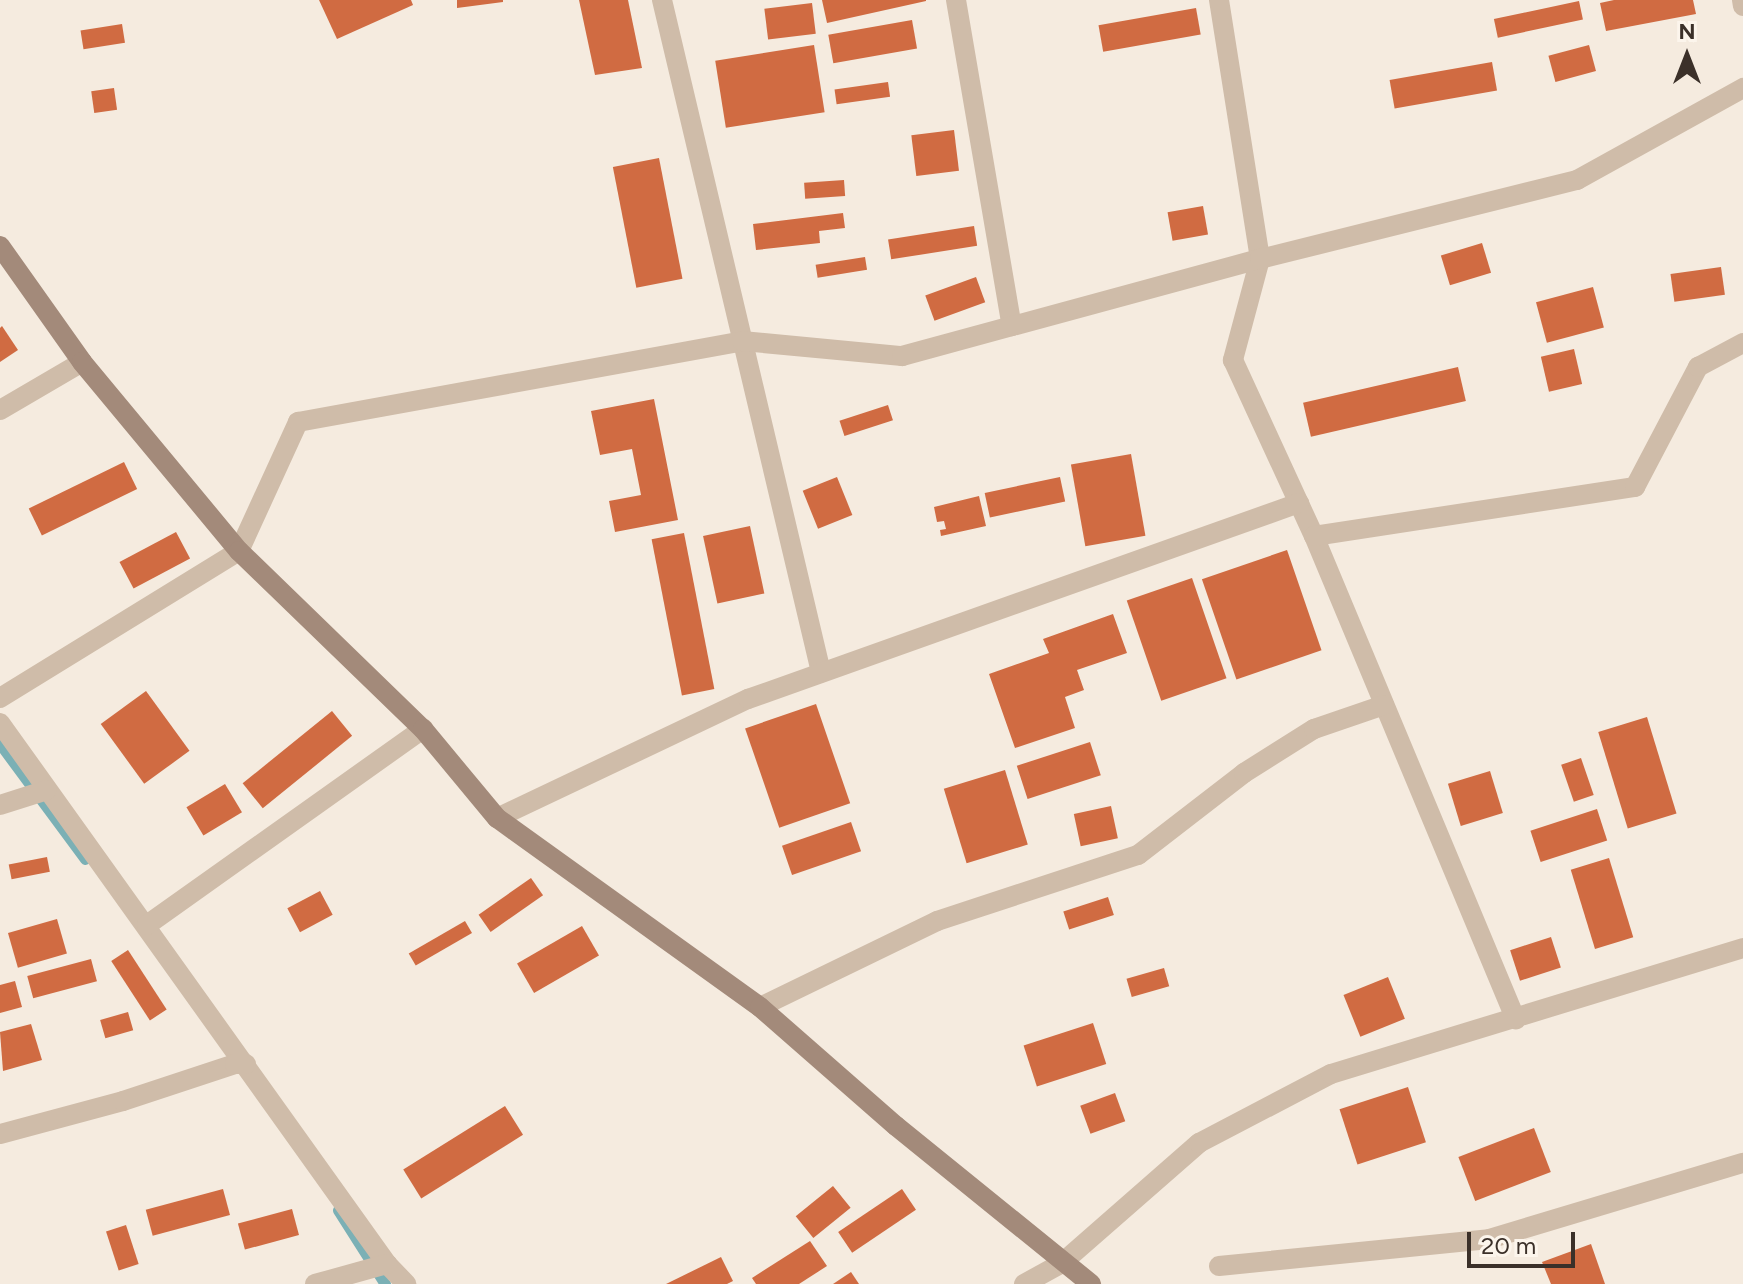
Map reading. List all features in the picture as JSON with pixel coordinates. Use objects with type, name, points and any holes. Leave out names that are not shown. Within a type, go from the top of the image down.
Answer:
[{"type":"street","points":[[662,0],[821,672]]},
{"type":"street","points":[[956,0],[1012,326]]},
{"type":"street","points":[[1219,0],[1260,259],[1233,360],[1314,536],[1516,1020]]},
{"type":"street","points":[[1742,0],[1743,6]]},
{"type":"street","points":[[0,698],[239,551],[298,422],[742,341],[902,356],[1260,259],[1577,180],[1743,88]]},
{"type":"street","points":[[0,246],[82,362],[239,551],[423,729],[497,818],[760,1007],[1062,1263],[1091,1284]]},
{"type":"street","points":[[1314,536],[1635,487],[1698,367],[1743,343]]},
{"type":"street","points":[[0,410],[82,362]]},
{"type":"street","points":[[497,818],[748,699],[1299,503]]},
{"type":"street","points":[[760,1007],[937,921],[1138,855],[1244,773],[1314,729],[1384,705]]},
{"type":"street","points":[[0,723],[387,1264],[406,1284]]},
{"type":"street","points":[[147,925],[423,729]]},
{"type":"street","points":[[0,805],[47,790]]},
{"type":"street","points":[[1024,1284],[1062,1263],[1199,1143],[1331,1074],[1516,1020],[1743,948]]},
{"type":"street","points":[[0,1134],[123,1101],[235,1064],[246,1064]]},
{"type":"street","points":[[1219,1266],[1489,1239],[1743,1163]]},
{"type":"street","points":[[315,1284],[387,1264]]},
{"type":"building","points":[[319,0],[411,0],[413,5],[337,39]]},
{"type":"building","points":[[457,0],[503,0],[503,2],[457,8]]},
{"type":"building","points":[[579,0],[628,0],[642,68],[595,75]]},
{"type":"building","points":[[822,0],[926,0],[926,1],[827,23]]},
{"type":"building","points":[[1614,0],[1693,0],[1696,14],[1606,31],[1600,3]]},
{"type":"building","points":[[1579,1],[1583,20],[1498,38],[1494,19]]},
{"type":"building","points":[[812,3],[816,34],[768,40],[764,9]]},
{"type":"building","points":[[1196,8],[1201,35],[1103,52],[1099,25]]},
{"type":"building","points":[[912,20],[917,49],[833,63],[828,35]]},
{"type":"building","points":[[122,24],[125,43],[83,49],[81,31]]},
{"type":"building","points":[[814,45],[825,112],[726,128],[715,61]]},
{"type":"building","points":[[1589,45],[1596,71],[1555,82],[1548,56]]},
{"type":"building","points":[[1492,62],[1497,91],[1395,109],[1390,80]]},
{"type":"building","points":[[888,82],[890,97],[837,104],[835,90]]},
{"type":"building","points":[[114,88],[117,110],[94,113],[91,91]]},
{"type":"building","points":[[954,130],[959,171],[916,176],[911,135]]},
{"type":"building","points":[[659,158],[682,279],[636,288],[613,167]]},
{"type":"building","points":[[844,180],[845,196],[805,199],[804,183]]},
{"type":"building","points":[[1203,206],[1208,235],[1173,241],[1168,212]]},
{"type":"building","points":[[843,213],[845,228],[819,231],[820,243],[756,250],[753,224]]},
{"type":"building","points":[[974,226],[977,246],[891,259],[888,240]]},
{"type":"building","points":[[1482,243],[1491,273],[1450,285],[1441,256]]},
{"type":"building","points":[[865,257],[867,270],[818,278],[816,265]]},
{"type":"building","points":[[1721,267],[1725,295],[1674,302],[1670,274]]},
{"type":"building","points":[[976,277],[985,302],[934,321],[925,295]]},
{"type":"building","points":[[1593,287],[1604,328],[1547,343],[1536,302]]},
{"type":"building","points":[[2,326],[18,350],[0,362],[0,328]]},
{"type":"building","points":[[1574,349],[1582,384],[1549,392],[1541,357]]},
{"type":"building","points":[[1458,367],[1466,401],[1311,437],[1303,403]]},
{"type":"building","points":[[654,399],[678,520],[615,532],[609,501],[641,495],[632,449],[600,455],[591,411]]},
{"type":"building","points":[[888,405],[893,420],[844,436],[839,421]]},
{"type":"building","points":[[1131,454],[1145,536],[1085,546],[1071,465]]},
{"type":"building","points":[[124,462],[137,489],[42,535],[29,508]]},
{"type":"building","points":[[837,477],[852,515],[818,529],[803,491]]},
{"type":"building","points":[[1060,477],[1065,501],[990,517],[985,493]]},
{"type":"building","points":[[979,496],[986,526],[941,536],[940,530],[946,529],[944,521],[937,522],[934,507]]},
{"type":"building","points":[[750,526],[764,593],[717,603],[703,536]]},
{"type":"building","points":[[176,532],[190,558],[134,589],[119,562]]},
{"type":"building","points":[[684,533],[714,689],[682,695],[652,539]]},
{"type":"building","points":[[1287,550],[1322,650],[1236,680],[1202,579]]},
{"type":"building","points":[[1192,578],[1227,678],[1161,701],[1127,600]]},
{"type":"building","points":[[1113,614],[1127,653],[1077,670],[1084,690],[1065,697],[1075,728],[1015,748],[989,674],[1049,653],[1043,639]]},
{"type":"building","points":[[146,691],[189,751],[144,784],[101,724]]},
{"type":"building","points":[[816,704],[850,803],[779,828],[745,728]]},
{"type":"building","points":[[332,711],[352,736],[263,808],[243,783]]},
{"type":"building","points":[[1647,717],[1677,814],[1628,828],[1598,732]]},
{"type":"building","points":[[1090,742],[1101,775],[1028,799],[1017,766]]},
{"type":"building","points":[[1581,758],[1594,795],[1574,802],[1561,765]]},
{"type":"building","points":[[1005,770],[1028,845],[967,863],[944,789]]},
{"type":"building","points":[[1490,771],[1503,813],[1461,826],[1448,784]]},
{"type":"building","points":[[225,784],[242,812],[203,835],[186,807]]},
{"type":"building","points":[[1111,806],[1118,838],[1081,846],[1074,814]]},
{"type":"building","points":[[1597,809],[1607,840],[1541,862],[1530,831]]},
{"type":"building","points":[[851,822],[861,851],[792,875],[782,846]]},
{"type":"building","points":[[47,857],[50,872],[12,879],[9,864]]},
{"type":"building","points":[[1609,858],[1633,937],[1595,949],[1571,870]]},
{"type":"building","points":[[531,878],[543,895],[491,932],[479,915]]},
{"type":"building","points":[[320,891],[333,915],[300,932],[287,908]]},
{"type":"building","points":[[1108,897],[1114,915],[1069,930],[1063,912]]},
{"type":"building","points":[[57,919],[67,954],[18,968],[8,933]]},
{"type":"building","points":[[465,921],[472,933],[416,966],[409,954]]},
{"type":"building","points":[[582,926],[599,955],[534,993],[517,964]]},
{"type":"building","points":[[1551,937],[1561,967],[1520,981],[1510,950]]},
{"type":"building","points":[[128,950],[167,1010],[150,1020],[111,961]]},
{"type":"building","points":[[91,959],[97,981],[33,998],[27,976]]},
{"type":"building","points":[[1164,968],[1169,986],[1132,997],[1127,979]]},
{"type":"building","points":[[1388,977],[1405,1019],[1360,1037],[1343,995]]},
{"type":"building","points":[[15,981],[22,1007],[0,1013],[0,985]]},
{"type":"building","points":[[128,1012],[133,1030],[105,1038],[100,1020]]},
{"type":"building","points":[[1093,1023],[1106,1064],[1037,1086],[1024,1046]]},
{"type":"building","points":[[31,1024],[42,1060],[3,1071],[0,1032]]},
{"type":"building","points":[[1408,1087],[1426,1142],[1357,1164],[1340,1109]]},
{"type":"building","points":[[1115,1093],[1125,1121],[1090,1134],[1080,1106]]},
{"type":"building","points":[[505,1106],[523,1135],[421,1198],[403,1170]]},
{"type":"building","points":[[1534,1128],[1551,1172],[1475,1201],[1458,1157]]},
{"type":"building","points":[[833,1186],[851,1208],[813,1238],[796,1216]]},
{"type":"building","points":[[223,1189],[230,1215],[153,1236],[146,1210]]},
{"type":"building","points":[[902,1189],[916,1210],[852,1253],[838,1232]]},
{"type":"building","points":[[292,1209],[299,1235],[245,1250],[238,1223]]},
{"type":"building","points":[[126,1225],[139,1264],[119,1270],[106,1231]]},
{"type":"building","points":[[810,1241],[827,1266],[799,1284],[756,1284],[752,1278]]},
{"type":"building","points":[[1591,1244],[1605,1284],[1551,1284],[1542,1262]]},
{"type":"building","points":[[721,1257],[733,1281],[727,1284],[666,1284]]},
{"type":"building","points":[[851,1272],[859,1284],[833,1284]]},
{"type":"waterway","points":[[0,744],[85,859]]},
{"type":"waterway","points":[[338,1210],[385,1284]]}]
